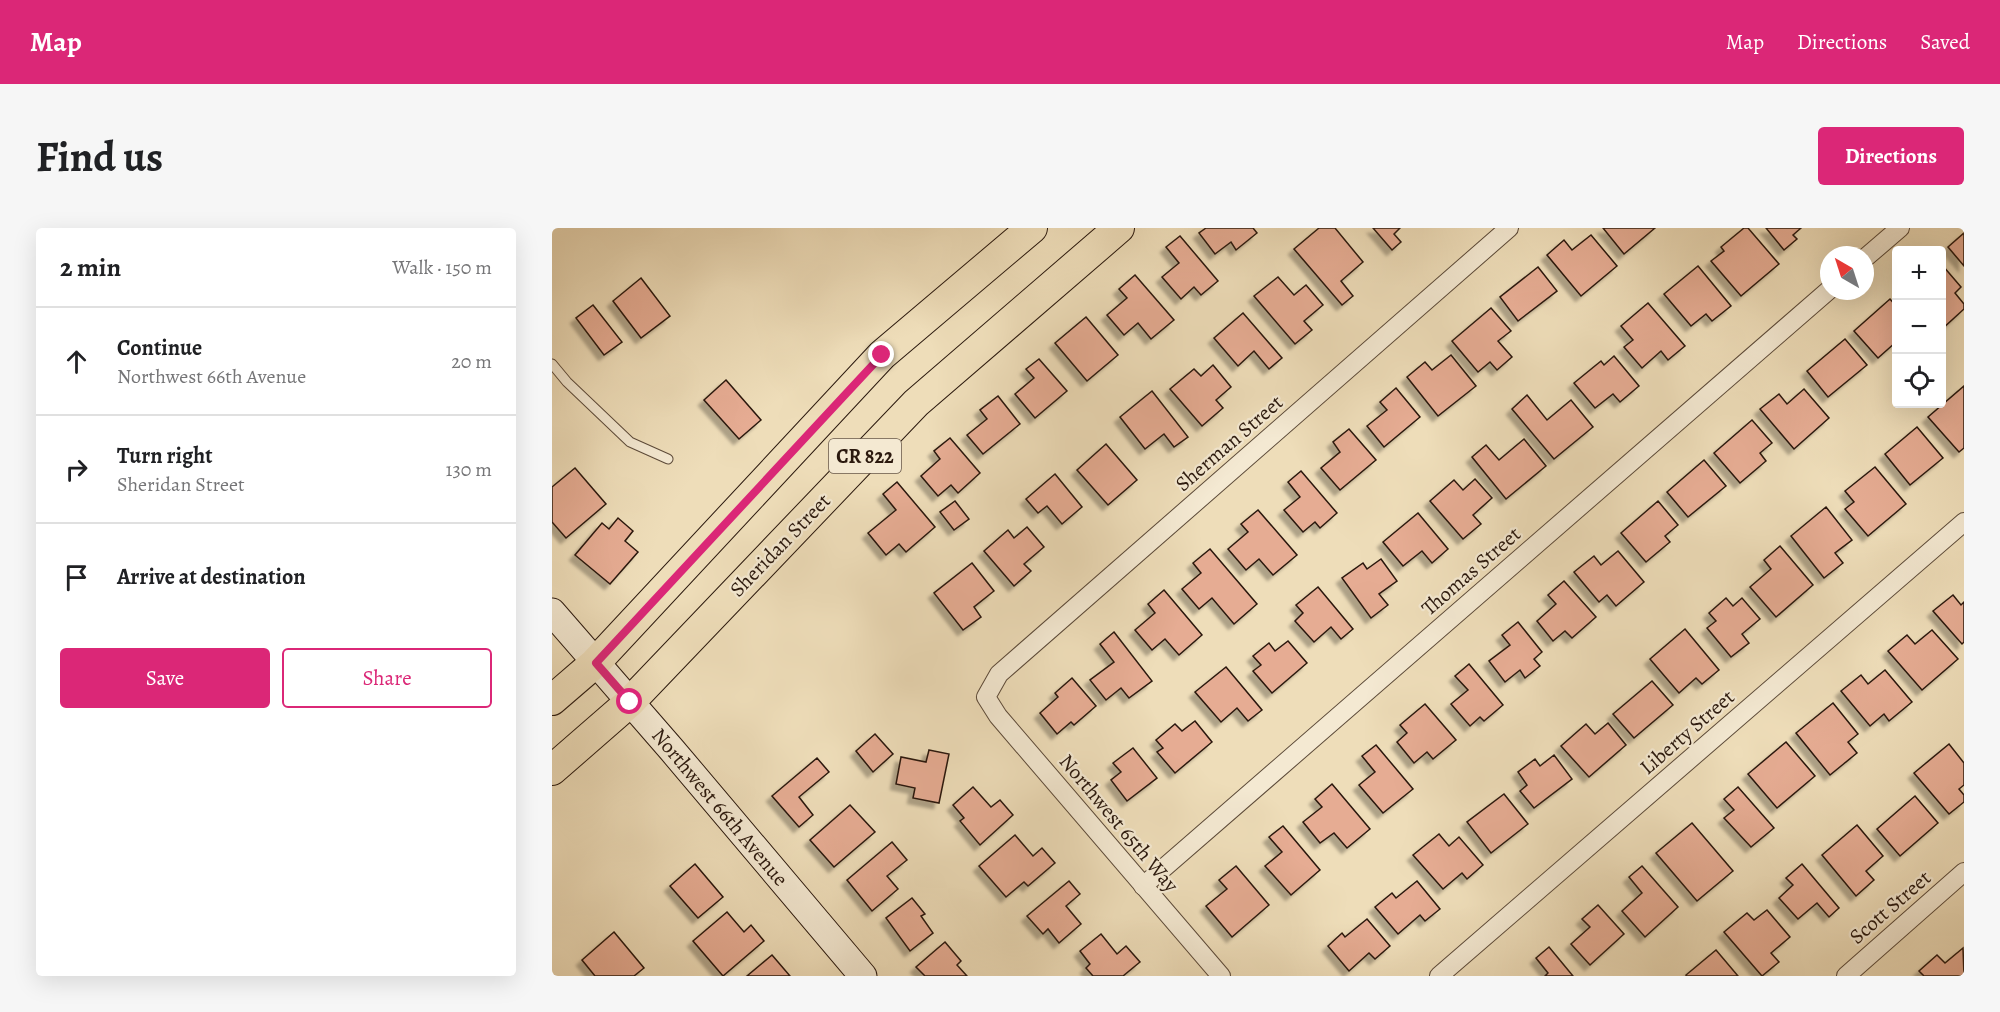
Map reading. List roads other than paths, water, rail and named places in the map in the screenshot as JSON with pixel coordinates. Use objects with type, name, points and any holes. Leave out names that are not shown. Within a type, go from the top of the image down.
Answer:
[{"type":"main road","name":"CR 822","points":[[552,700],[596,663],[882,355],[1032,228]]},
{"type":"main road","name":"Sheridan Street","points":[[552,770],[630,702],[916,403],[1119,228]]},
{"type":"street","name":"Sherman Street","points":[[986,697],[999,674],[1509,228]]},
{"type":"street","points":[[1874,250],[1900,228]]},
{"type":"street","name":"Thomas Street","points":[[1143,886],[1820,298]]},
{"type":"street","name":"Liberty Street","points":[[1439,976],[1964,522]]},
{"type":"street","name":"Northwest 66th Avenue","points":[[552,612],[863,976]]},
{"type":"street","name":"Northwest 65th Way","points":[[986,697],[998,716],[1221,976]]},
{"type":"street","name":"Scott Street","points":[[1846,976],[1964,872]]},
{"type":"lane","points":[[552,364],[630,442],[668,459]]}]
